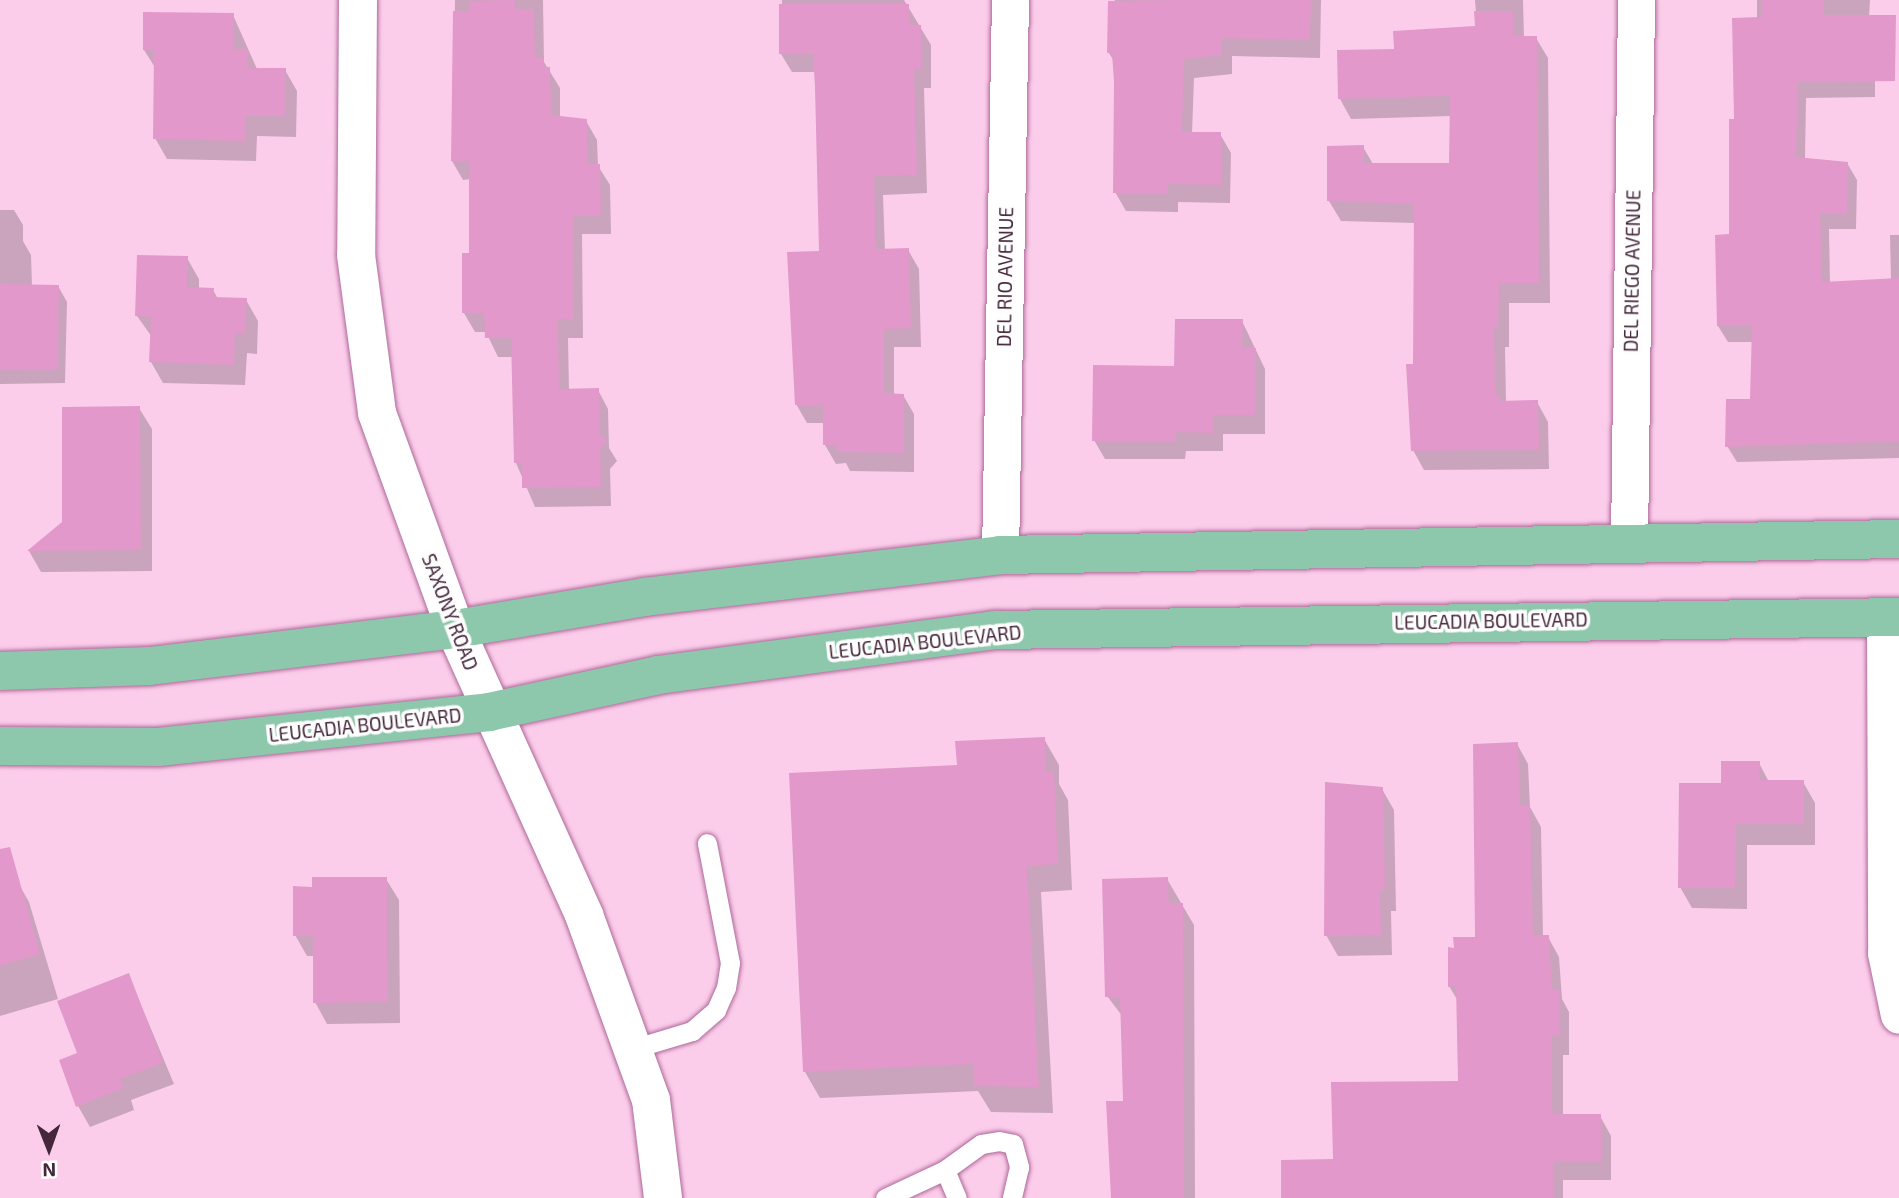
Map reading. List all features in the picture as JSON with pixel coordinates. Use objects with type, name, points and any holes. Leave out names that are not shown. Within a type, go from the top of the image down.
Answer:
[{"type":"main road","points":[[0,671],[150,666],[455,629],[645,597],[1000,555],[1899,539]]},
{"type":"main road","name":"LEUCADIA BOULEVARD","points":[[0,747],[158,747],[489,712],[658,675],[996,630],[1892,617]]},
{"type":"street","name":"SAXONY ROAD","points":[[358,0],[356,255],[377,413],[455,629],[489,712],[584,915],[651,1100],[663,1198]]},
{"type":"street","name":"DEL RIO AVENUE","points":[[1000,555],[1010,0]]},
{"type":"street","name":"DEL RIEGO AVENUE","points":[[1629,542],[1636,0]]},
{"type":"street","points":[[1892,617],[1886,953],[1899,1015]]},
{"type":"lane","points":[[632,1049],[692,1031],[716,1010],[726,988],[730,963],[707,843]]},
{"type":"lane","points":[[885,1198],[945,1170],[981,1144],[1013,1144],[1019,1167],[1012,1198]]},
{"type":"lane","points":[[945,1170],[957,1198]]},
{"type":"building","points":[[515,0],[515,9],[534,9],[535,58],[544,57],[544,67],[550,67],[551,115],[587,119],[588,164],[600,164],[601,216],[573,216],[573,319],[558,319],[559,389],[599,388],[599,434],[607,441],[600,449],[601,487],[522,488],[522,463],[514,463],[511,338],[485,338],[484,313],[462,313],[462,253],[469,253],[469,161],[451,161],[453,11],[470,11],[469,1]]},
{"type":"building","points":[[1311,0],[1310,40],[1222,38],[1222,55],[1184,59],[1182,132],[1221,132],[1221,185],[1168,184],[1168,193],[1113,193],[1114,82],[1112,53],[1107,53],[1108,1]]},
{"type":"building","points":[[1761,0],[1824,0],[1824,15],[1896,15],[1895,81],[1798,82],[1796,157],[1848,162],[1847,213],[1820,213],[1822,282],[1899,278],[1899,441],[1725,447],[1726,399],[1750,399],[1752,326],[1717,326],[1715,235],[1729,234],[1729,119],[1734,119],[1732,18],[1761,17]]},
{"type":"building","points":[[779,4],[909,4],[909,24],[921,25],[921,69],[914,69],[917,175],[874,176],[876,249],[909,248],[911,328],[884,329],[884,393],[904,394],[904,453],[837,452],[837,445],[823,445],[823,405],[795,405],[787,252],[819,251],[815,87],[813,54],[779,54]]},
{"type":"building","points":[[1474,11],[1513,11],[1513,36],[1537,36],[1539,283],[1499,283],[1498,327],[1494,327],[1495,395],[1500,394],[1500,401],[1538,400],[1539,449],[1411,451],[1406,364],[1413,364],[1414,204],[1327,201],[1327,146],[1364,145],[1364,163],[1449,163],[1450,96],[1338,99],[1337,50],[1394,49],[1393,31],[1475,26]]},
{"type":"building","points":[[143,12],[234,13],[233,49],[247,49],[247,68],[286,68],[285,116],[246,116],[245,141],[153,139],[154,50],[143,50]]},
{"type":"building","points":[[137,255],[188,256],[187,287],[214,288],[213,297],[247,298],[245,333],[235,333],[234,365],[149,362],[151,317],[135,316]]},
{"type":"building","points":[[0,284],[59,285],[58,370],[0,369]]},
{"type":"building","points":[[1175,319],[1243,319],[1242,348],[1256,348],[1255,415],[1213,415],[1213,433],[1176,432],[1176,441],[1092,441],[1093,365],[1174,366]]},
{"type":"building","points":[[140,406],[141,550],[27,551],[62,522],[62,407]]},
{"type":"building","points":[[1045,737],[1046,772],[1054,772],[1058,864],[1027,866],[1039,1087],[974,1086],[974,1064],[803,1072],[789,773],[957,765],[955,741]]},
{"type":"building","points":[[1518,742],[1520,805],[1530,805],[1533,935],[1549,935],[1552,990],[1559,990],[1559,1036],[1552,1036],[1552,1114],[1601,1114],[1601,1161],[1553,1161],[1553,1198],[1281,1198],[1281,1160],[1333,1159],[1331,1082],[1458,1081],[1456,986],[1448,987],[1448,947],[1454,948],[1453,937],[1475,937],[1473,744]]},
{"type":"building","points":[[1721,761],[1760,761],[1759,780],[1804,780],[1804,824],[1736,824],[1735,888],[1678,888],[1679,783],[1721,783]]},
{"type":"building","points":[[1325,782],[1383,787],[1385,890],[1380,890],[1381,935],[1324,936]]},
{"type":"building","points":[[10,847],[40,954],[0,966],[0,849]]},
{"type":"building","points":[[312,877],[387,877],[388,1002],[313,1003],[313,936],[293,936],[293,886],[312,887]]},
{"type":"building","points":[[1168,877],[1169,903],[1183,903],[1184,1198],[1111,1198],[1106,1101],[1123,1101],[1120,997],[1105,997],[1102,879]]},
{"type":"building","points":[[129,973],[163,1063],[120,1079],[124,1088],[76,1107],[59,1060],[77,1053],[57,1001]]}]
